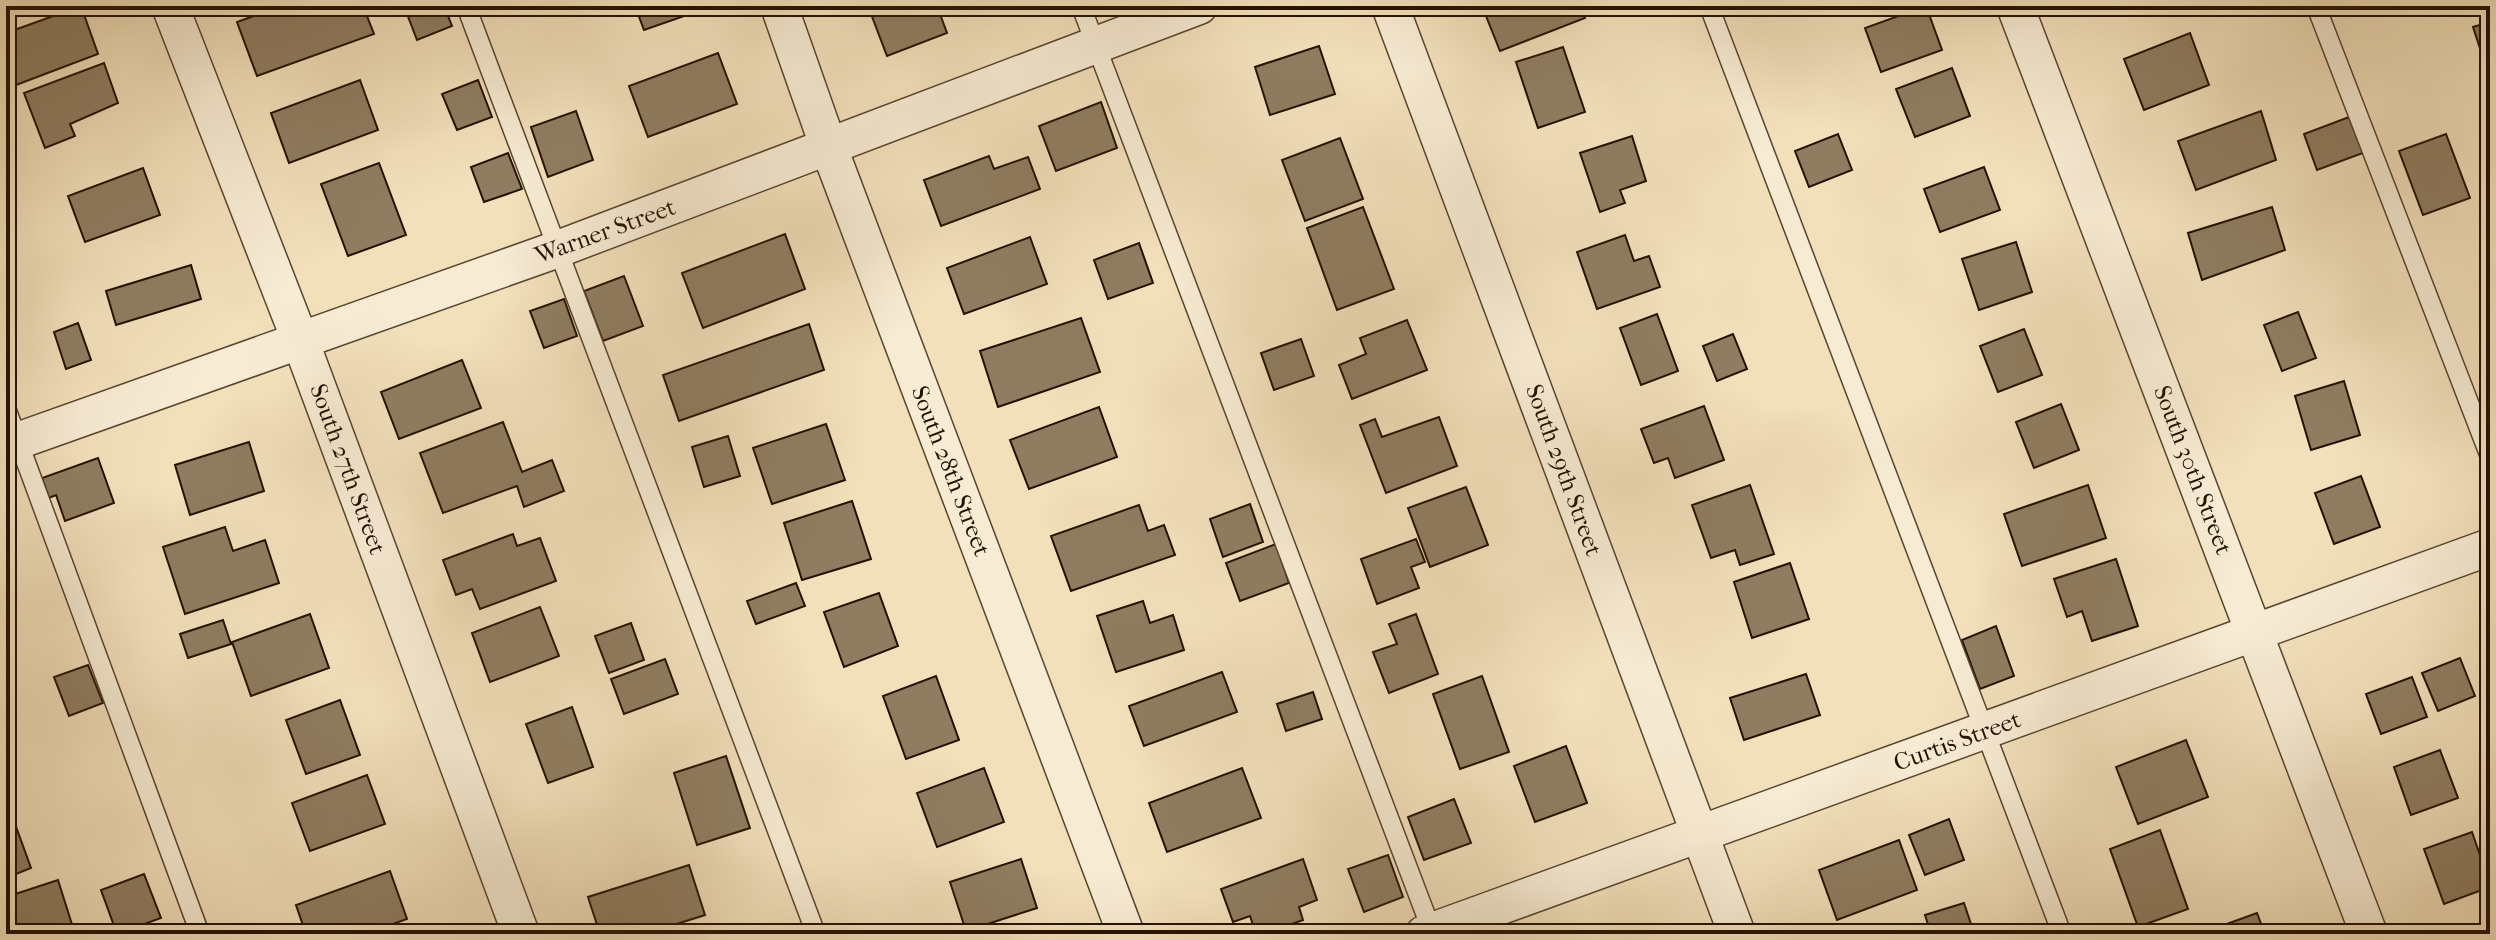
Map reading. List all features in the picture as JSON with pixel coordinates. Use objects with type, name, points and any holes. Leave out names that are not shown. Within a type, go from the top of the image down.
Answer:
[{"type":"street","name":"South 27th Street","points":[[170,6],[300,340],[521,934]]},
{"type":"street","name":"South 28th Street","points":[[779,6],[829,148],[1126,934]]},
{"type":"street","name":"Warner Street","points":[[10,431],[300,340],[558,249],[1199,6]]},
{"type":"street","name":"South 29th Street","points":[[1390,6],[1737,934]]},
{"type":"street","name":"South 30th Street","points":[[2015,6],[2369,934]]},
{"type":"street","name":"Curtis Street","points":[[1430,933],[2490,547]]},
{"type":"lane","points":[[466,6],[816,934]]},
{"type":"lane","points":[[1081,6],[1430,933]]},
{"type":"lane","points":[[1709,6],[2062,934]]},
{"type":"lane","points":[[2316,6],[2490,457]]},
{"type":"lane","points":[[10,431],[200,934]]},
{"type":"building","points":[[81,6],[98,54],[8,88],[6,33]]},
{"type":"building","points":[[281,6],[363,6],[374,34],[257,76],[237,22]]},
{"type":"building","points":[[404,6],[444,6],[452,26],[417,40]]},
{"type":"building","points":[[635,6],[690,6],[693,13],[644,30]]},
{"type":"building","points":[[868,6],[937,6],[947,33],[887,56]]},
{"type":"building","points":[[1482,6],[1580,6],[1585,18],[1500,51]]},
{"type":"building","points":[[1926,6],[1942,50],[1881,72],[1865,28]]},
{"type":"building","points":[[2118,6],[2143,6],[2121,14]]},
{"type":"building","points":[[2490,22],[2490,79],[2473,27]]},
{"type":"building","points":[[2190,33],[2209,85],[2144,110],[2124,59]]},
{"type":"building","points":[[1319,46],[1335,94],[1270,115],[1255,67]]},
{"type":"building","points":[[1563,47],[1585,112],[1538,128],[1516,62]]},
{"type":"building","points":[[718,53],[737,104],[648,137],[629,86]]},
{"type":"building","points":[[104,63],[118,103],[70,124],[75,136],[45,148],[24,93]]},
{"type":"building","points":[[1952,68],[1970,116],[1915,137],[1896,89]]},
{"type":"building","points":[[360,80],[378,130],[289,163],[271,113]]},
{"type":"building","points":[[478,80],[492,117],[457,130],[442,94]]},
{"type":"building","points":[[1101,102],[1117,148],[1056,171],[1039,126]]},
{"type":"building","points":[[576,111],[593,160],[548,177],[531,127]]},
{"type":"building","points":[[2261,111],[2276,160],[2196,190],[2178,141]]},
{"type":"building","points":[[2349,117],[2363,153],[2317,170],[2304,134]]},
{"type":"building","points":[[1838,134],[1852,170],[1809,187],[1795,151]]},
{"type":"building","points":[[2446,134],[2470,198],[2423,215],[2399,151]]},
{"type":"building","points":[[1632,136],[1646,181],[1620,190],[1625,203],[1600,212],[1580,153]]},
{"type":"building","points":[[1340,138],[1363,199],[1305,221],[1282,160]]},
{"type":"building","points":[[508,153],[522,189],[484,202],[471,167]]},
{"type":"building","points":[[989,156],[994,169],[1028,157],[1040,189],[941,226],[924,180]]},
{"type":"building","points":[[379,163],[406,235],[348,256],[321,184]]},
{"type":"building","points":[[1984,167],[2000,210],[1940,232],[1924,189]]},
{"type":"building","points":[[143,168],[160,215],[85,242],[68,196]]},
{"type":"building","points":[[1363,207],[1394,289],[1337,310],[1307,228]]},
{"type":"building","points":[[2272,207],[2285,250],[2202,280],[2188,233]]},
{"type":"building","points":[[785,234],[805,289],[703,328],[682,273]]},
{"type":"building","points":[[1625,235],[1634,261],[1649,256],[1660,287],[1597,309],[1577,252]]},
{"type":"building","points":[[1030,237],[1047,284],[964,314],[947,268]]},
{"type":"building","points":[[2016,242],[2032,292],[1979,310],[1962,259]]},
{"type":"building","points":[[1139,243],[1153,283],[1108,299],[1094,260]]},
{"type":"building","points":[[191,265],[201,299],[116,325],[106,291]]},
{"type":"building","points":[[624,276],[643,326],[603,341],[584,291]]},
{"type":"building","points":[[564,299],[577,336],[544,348],[530,311]]},
{"type":"building","points":[[2298,312],[2316,358],[2282,371],[2264,325]]},
{"type":"building","points":[[1657,314],[1678,371],[1641,385],[1620,328]]},
{"type":"building","points":[[1081,318],[1100,372],[998,407],[980,351]]},
{"type":"building","points":[[1407,320],[1427,370],[1352,399],[1339,365],[1366,354],[1360,338]]},
{"type":"building","points":[[78,323],[91,360],[66,369],[54,332]]},
{"type":"building","points":[[809,324],[824,370],[679,421],[663,375]]},
{"type":"building","points":[[2024,329],[2042,375],[1998,392],[1980,346]]},
{"type":"building","points":[[1733,334],[1747,369],[1717,381],[1703,346]]},
{"type":"building","points":[[1301,339],[1314,376],[1274,390],[1261,353]]},
{"type":"building","points":[[462,360],[481,408],[399,439],[381,392]]},
{"type":"building","points":[[2344,381],[2360,435],[2311,450],[2295,396]]},
{"type":"building","points":[[2061,404],[2079,450],[2034,468],[2016,422]]},
{"type":"building","points":[[1704,406],[1724,460],[1675,478],[1668,458],[1654,463],[1641,429]]},
{"type":"building","points":[[1099,407],[1117,457],[1029,489],[1010,440]]},
{"type":"building","points":[[1439,417],[1457,466],[1386,493],[1360,425],[1375,419],[1382,437]]},
{"type":"building","points":[[503,422],[522,472],[552,460],[564,491],[524,507],[517,486],[443,513],[420,453]]},
{"type":"building","points":[[826,424],[845,480],[772,504],[753,448]]},
{"type":"building","points":[[728,436],[740,476],[704,487],[692,447]]},
{"type":"building","points":[[249,442],[264,491],[190,515],[175,465]]},
{"type":"building","points":[[98,458],[114,503],[65,521],[56,495],[49,498],[42,478]]},
{"type":"building","points":[[2361,476],[2380,527],[2334,544],[2315,493]]},
{"type":"building","points":[[1750,485],[1774,554],[1740,565],[1735,550],[1711,558],[1692,505]]},
{"type":"building","points":[[2088,485],[2106,538],[2022,566],[2004,514]]},
{"type":"building","points":[[1466,487],[1488,545],[1430,567],[1408,508]]},
{"type":"building","points":[[852,501],[871,559],[802,580],[784,523]]},
{"type":"building","points":[[1250,504],[1263,542],[1223,557],[1210,519]]},
{"type":"building","points":[[1139,505],[1148,531],[1164,525],[1175,555],[1071,591],[1051,536]]},
{"type":"building","points":[[225,527],[233,551],[265,540],[279,583],[185,614],[163,547]]},
{"type":"building","points":[[513,534],[517,546],[540,538],[556,581],[480,609],[472,589],[456,595],[443,560]]},
{"type":"building","points":[[1416,539],[1425,562],[1411,567],[1419,588],[1377,604],[1361,559]]},
{"type":"building","points":[[1276,544],[1289,583],[1240,601],[1226,563]]},
{"type":"building","points":[[2116,559],[2138,626],[2092,641],[2082,611],[2067,617],[2054,579]]},
{"type":"building","points":[[1790,563],[1809,619],[1752,638],[1734,582]]},
{"type":"building","points":[[796,583],[805,606],[756,624],[747,601]]},
{"type":"building","points":[[879,593],[898,646],[844,667],[824,612]]},
{"type":"building","points":[[1143,601],[1150,623],[1173,615],[1184,650],[1116,672],[1097,616]]},
{"type":"building","points":[[540,607],[559,656],[490,682],[472,633]]},
{"type":"building","points":[[310,614],[329,668],[251,696],[232,642]]},
{"type":"building","points":[[1416,614],[1438,674],[1389,693],[1373,652],[1397,644],[1389,624]]},
{"type":"building","points":[[223,620],[231,644],[188,658],[180,634]]},
{"type":"building","points":[[631,623],[644,660],[609,673],[595,636]]},
{"type":"building","points":[[1996,626],[2014,676],[1980,689],[1962,640]]},
{"type":"building","points":[[2460,658],[2475,696],[2438,711],[2422,673]]},
{"type":"building","points":[[665,659],[678,694],[624,714],[611,679]]},
{"type":"building","points":[[88,665],[103,703],[69,716],[54,677]]},
{"type":"building","points":[[1222,672],[1237,712],[1144,746],[1129,706]]},
{"type":"building","points":[[1806,674],[1820,715],[1744,740],[1730,698]]},
{"type":"building","points":[[936,676],[959,740],[906,759],[883,696]]},
{"type":"building","points":[[1482,676],[1509,752],[1460,769],[1433,694]]},
{"type":"building","points":[[2412,677],[2427,717],[2381,734],[2366,694]]},
{"type":"building","points":[[1313,692],[1322,719],[1286,731],[1277,704]]},
{"type":"building","points":[[340,700],[360,755],[306,774],[286,720]]},
{"type":"building","points":[[572,707],[593,767],[548,783],[526,724]]},
{"type":"building","points":[[2186,740],[2208,797],[2138,824],[2116,767]]},
{"type":"building","points":[[1566,746],[1587,803],[1535,822],[1514,766]]},
{"type":"building","points":[[2440,750],[2458,798],[2411,815],[2394,767]]},
{"type":"building","points":[[726,756],[750,828],[697,845],[674,773]]},
{"type":"building","points":[[984,768],[1004,822],[937,847],[917,793]]},
{"type":"building","points":[[1242,768],[1261,818],[1167,852],[1149,803]]},
{"type":"building","points":[[367,775],[385,824],[310,851],[292,803]]},
{"type":"building","points":[[6,799],[31,868],[6,878]]},
{"type":"building","points":[[1454,799],[1471,843],[1424,860],[1408,817]]},
{"type":"building","points":[[1949,819],[1964,860],[1925,875],[1909,835]]},
{"type":"building","points":[[2160,830],[2188,909],[2138,927],[2110,849]]},
{"type":"building","points":[[2472,832],[2481,858],[2490,855],[2490,887],[2444,904],[2424,849]]},
{"type":"building","points":[[1899,840],[1917,890],[1837,920],[1819,870]]},
{"type":"building","points":[[1388,855],[1403,897],[1364,912],[1348,869]]},
{"type":"building","points":[[1021,859],[1037,908],[966,931],[950,882]]},
{"type":"building","points":[[1303,859],[1317,900],[1299,907],[1303,920],[1263,934],[1256,934],[1250,916],[1233,922],[1221,889]]},
{"type":"building","points":[[689,865],[705,915],[645,934],[600,934],[588,897]]},
{"type":"building","points":[[390,871],[407,919],[365,934],[306,934],[296,905]]},
{"type":"building","points":[[144,874],[161,918],[117,934],[101,890]]},
{"type":"building","points":[[58,880],[75,934],[6,934],[6,897]]},
{"type":"building","points":[[1964,903],[1973,930],[1960,934],[1931,934],[1925,915]]},
{"type":"building","points":[[2257,913],[2265,934],[2199,934]]},
{"type":"building","points":[[2490,920],[2490,934],[2455,934],[2455,933]]}]
